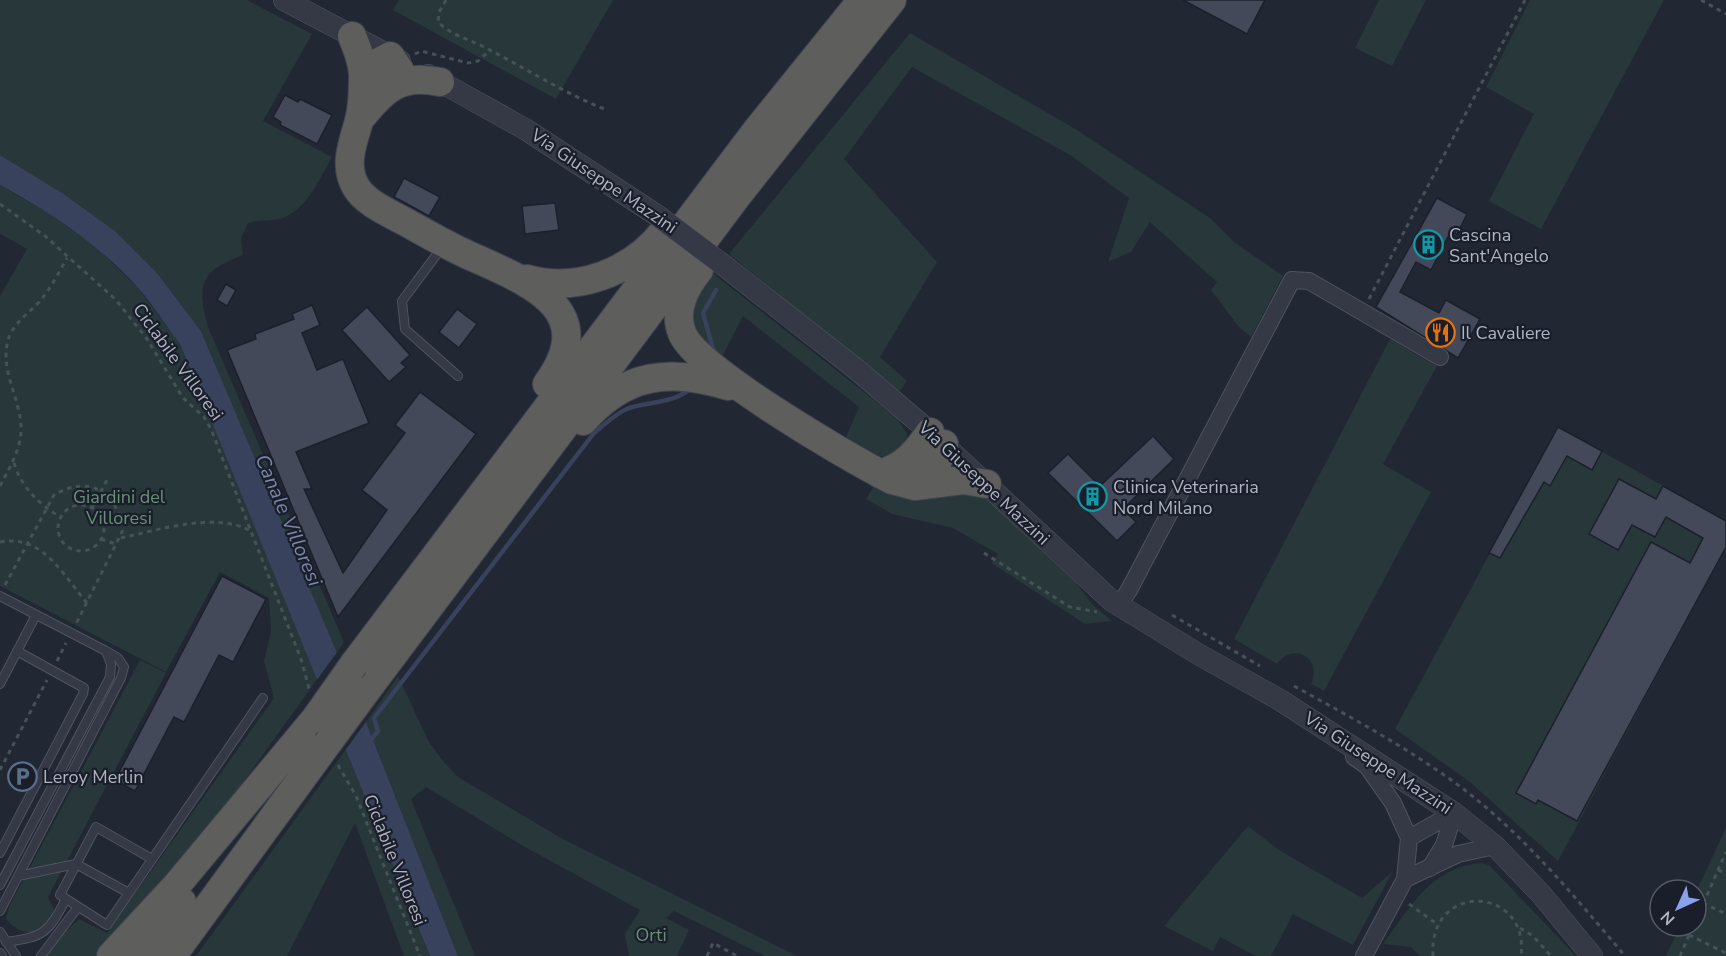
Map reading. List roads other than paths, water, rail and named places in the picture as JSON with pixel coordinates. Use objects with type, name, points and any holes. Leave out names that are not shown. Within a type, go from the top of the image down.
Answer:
[{"type":"highway","points":[[179,952],[266,827],[366,691],[510,476],[757,130],[862,0]]},
{"type":"highway","points":[[143,956],[354,664],[737,196],[892,0]]},
{"type":"highway","points":[[352,36],[361,58],[364,78],[359,120],[348,163],[351,177],[358,189],[384,210],[445,244],[512,274],[542,283],[576,284],[594,280],[629,262],[659,238],[704,181],[757,130]]},
{"type":"highway","points":[[364,78],[377,63],[396,69],[409,78],[440,82]]},
{"type":"highway","points":[[359,120],[396,69]]},
{"type":"highway","points":[[737,196],[741,212],[690,281],[682,299],[679,320],[681,333],[692,351],[745,391],[880,474],[903,484],[915,486],[963,480],[987,484]]},
{"type":"highway","points":[[510,476],[510,437],[561,360],[567,334],[564,321],[547,296],[512,274]]},
{"type":"highway","points":[[510,476],[541,473],[602,401],[637,382],[668,375],[684,376],[745,391]]},
{"type":"highway","points":[[880,474],[904,464],[937,438]]},
{"type":"highway","points":[[915,486],[934,469],[937,438]]},
{"type":"highway","points":[[111,956],[176,886],[316,718]]},
{"type":"street","points":[[284,0],[352,36],[396,69]]},
{"type":"street","name":"Via Giuseppe Mazzini","points":[[440,82],[559,149],[658,216],[722,264],[840,356],[937,438],[1119,605],[1198,654],[1280,699],[1454,813],[1495,846],[1541,894],[1592,956]]},
{"type":"street","points":[[1119,605],[1292,280],[1309,281],[1440,357]]},
{"type":"street","points":[[1280,699],[1323,735],[1367,766],[1393,803],[1409,838],[1405,879],[1364,956]]},
{"type":"street","points":[[1409,838],[1454,813]]},
{"type":"street","points":[[1429,869],[1444,845],[1454,813]]},
{"type":"street","points":[[1405,879],[1458,854],[1495,846]]},
{"type":"lane","points":[[445,244],[402,301],[405,329],[458,376]]},
{"type":"lane","points":[[0,595],[106,651],[118,658],[124,667],[122,678],[0,911]]},
{"type":"lane","points":[[0,684],[36,615]]},
{"type":"lane","points":[[0,854],[83,694],[84,688],[17,651]]},
{"type":"lane","points":[[0,885],[110,677],[111,664],[106,651]]},
{"type":"lane","points":[[152,859],[96,827],[60,895],[107,925],[263,698]]},
{"type":"lane","points":[[18,876],[76,864],[129,893]]},
{"type":"lane","points":[[6,942],[36,938],[44,933],[66,898]]},
{"type":"lane","points":[[41,956],[78,907]]},
{"type":"lane","points":[[0,932],[16,956]]},
{"type":"water","points":[[0,155],[64,194],[115,231],[157,273],[201,331],[366,722],[458,956],[430,956],[180,344],[144,296],[108,258],[56,218],[0,185]]},
{"type":"waterway","points":[[714,352],[703,313],[716,290]]},
{"type":"waterway","points":[[369,742],[378,731],[374,718],[594,433],[624,410],[669,400],[691,388]]},
{"type":"place","name":"Cascina Sant'Angelo","points":[[1428,245]]},
{"type":"place","name":"Il Cavaliere","points":[[1440,333]]},
{"type":"place","name":"Clinica Veterinaria Nord Milano","points":[[1092,497]]},
{"type":"place","name":"Leroy Merlin","points":[[22,777]]},
{"type":"park label","name":"Giardini del Villoresi","points":[[119,507]]},
{"type":"park label","name":"Orti","points":[[651,935]]},
{"type":"water label","name":"Canale Villoresi","points":[[289,520]]}]
